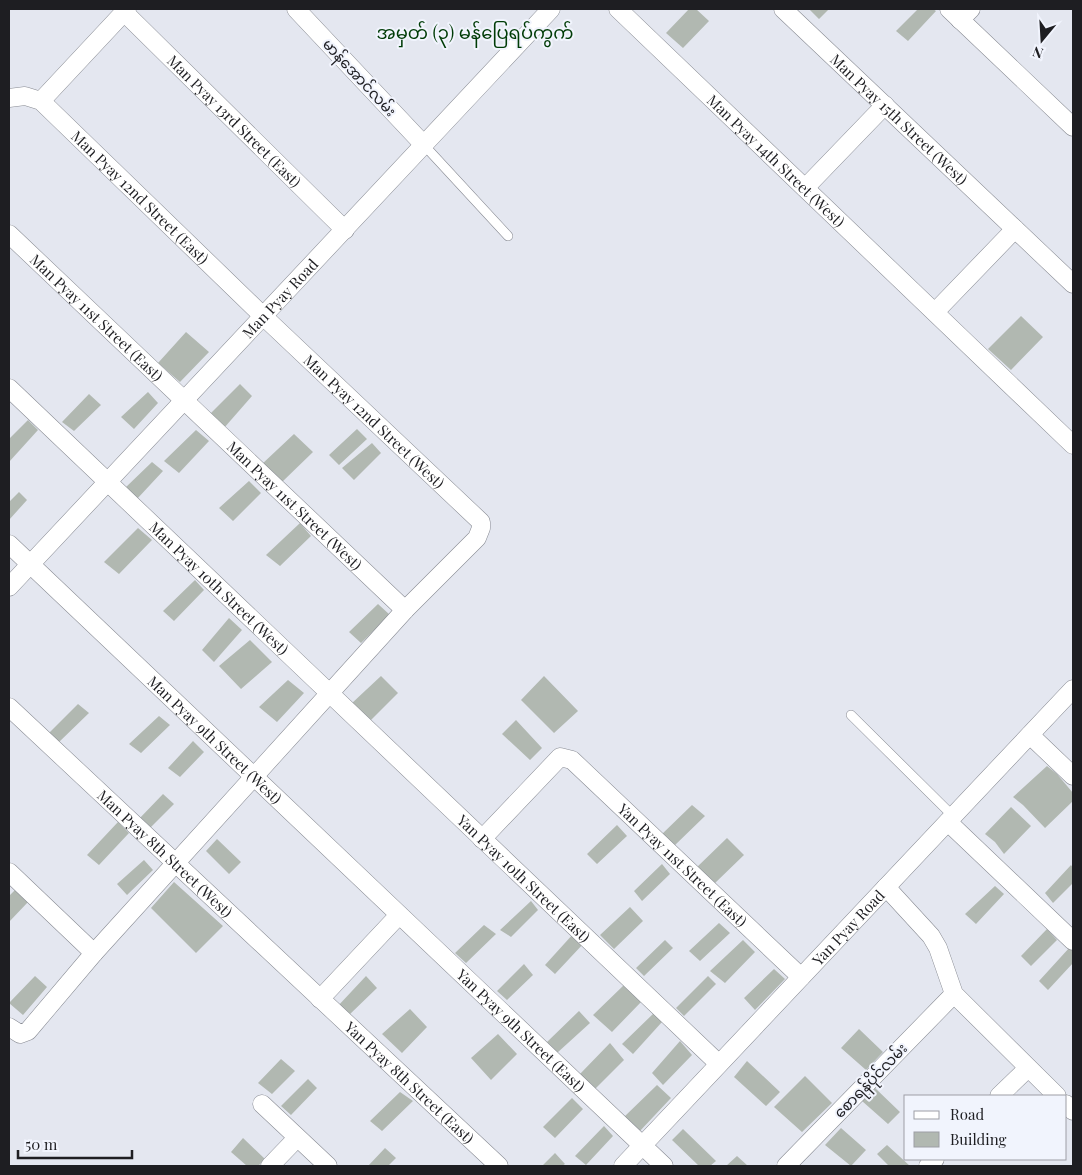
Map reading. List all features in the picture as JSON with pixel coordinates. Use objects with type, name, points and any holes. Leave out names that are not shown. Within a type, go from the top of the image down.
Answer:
[{"type":"street","name":"မာန်အောင်လမ်း","points":[[296,9],[424,145]]},
{"type":"street","name":"Man Pyay Road","points":[[9,587],[551,9]]},
{"type":"street","name":"Man Pyay 14th Street (West)","points":[[618,9],[1073,444]]},
{"type":"street","name":"Man Pyay 15th Street (West)","points":[[783,9],[1073,284]]},
{"type":"street","points":[[9,98],[25,96],[41,101],[125,10]]},
{"type":"street","name":"Man Pyay 13rd Street (East)","points":[[125,10],[345,230]]},
{"type":"street","points":[[960,12],[1073,127]]},
{"type":"street","name":"Man Pyay 12nd Street (East)","points":[[41,101],[263,316]]},
{"type":"street","points":[[805,188],[885,105]]},
{"type":"street","points":[[935,312],[1015,229]]},
{"type":"street","name":"Man Pyay 11st Street (East)","points":[[9,234],[184,400]]},
{"type":"street","name":"Man Pyay 12nd Street (West)","points":[[263,316],[481,522],[481,528],[476,538],[405,610]]},
{"type":"street","name":"Man Pyay 10th Street (West)","points":[[9,388],[330,693]]},
{"type":"street","name":"Man Pyay 11st Street (West)","points":[[184,400],[405,610]]},
{"type":"street","name":"Man Pyay 9th Street (West)","points":[[9,544],[399,915]]},
{"type":"street","points":[[15,1030],[28,1031],[94,953],[405,610]]},
{"type":"street","name":"Yan Pyay Road","points":[[623,1166],[718,1063],[1073,689]]},
{"type":"street","name":"Yan Pyay 10th Street (East)","points":[[330,693],[718,1063]]},
{"type":"street","name":"Man Pyay 8th Street (West)","points":[[9,707],[320,999]]},
{"type":"street","points":[[1030,735],[1073,776]]},
{"type":"street","name":"Yan Pyay 11st Street (East)","points":[[482,838],[560,757],[572,760],[801,977]]},
{"type":"street","points":[[950,819],[1073,940]]},
{"type":"street","points":[[9,872],[94,953]]},
{"type":"street","points":[[886,887],[931,936],[938,948],[954,994],[1056,1095]]},
{"type":"street","points":[[320,999],[399,915]]},
{"type":"street","name":"Yan Pyay 9th Street (East)","points":[[399,915],[664,1166]]},
{"type":"street","name":"စောရန်ပိုင်လမ်း","points":[[786,1166],[954,994]]},
{"type":"street","name":"Yan Pyay 8th Street (East)","points":[[320,999],[499,1166]]},
{"type":"street","points":[[1001,1095],[1028,1068]]},
{"type":"street","points":[[262,1104],[328,1166]]},
{"type":"street","points":[[270,1166],[297,1138]]},
{"type":"lane","points":[[424,145],[508,236]]},
{"type":"lane","points":[[851,715],[950,819]]},
{"type":"building","points":[[689,9],[696,9],[709,21],[683,48],[666,33]]},
{"type":"building","points":[[809,9],[829,9],[819,19]]},
{"type":"building","points":[[918,9],[933,9],[936,11],[908,41],[896,31]]},
{"type":"building","points":[[1021,316],[1043,337],[1011,370],[988,349]]},
{"type":"building","points":[[186,332],[209,352],[180,382],[158,363]]},
{"type":"building","points":[[240,384],[252,396],[224,428],[209,415]]},
{"type":"building","points":[[148,392],[158,403],[134,429],[121,417]]},
{"type":"building","points":[[89,394],[101,405],[74,431],[62,422]]},
{"type":"building","points":[[28,420],[38,430],[9,462],[9,439]]},
{"type":"building","points":[[357,429],[367,439],[339,465],[329,455]]},
{"type":"building","points":[[196,430],[209,441],[179,473],[164,461]]},
{"type":"building","points":[[294,434],[313,452],[280,484],[261,465]]},
{"type":"building","points":[[372,443],[381,453],[354,480],[342,468]]},
{"type":"building","points":[[152,462],[163,471],[137,499],[125,488]]},
{"type":"building","points":[[249,481],[261,493],[233,521],[219,508]]},
{"type":"building","points":[[19,492],[27,500],[9,520],[9,502]]},
{"type":"building","points":[[300,523],[311,536],[280,566],[266,555]]},
{"type":"building","points":[[138,528],[152,540],[119,574],[104,562]]},
{"type":"building","points":[[195,580],[204,590],[174,621],[163,611]]},
{"type":"building","points":[[378,604],[390,615],[361,643],[349,632]]},
{"type":"building","points":[[229,618],[242,630],[214,662],[202,650]]},
{"type":"building","points":[[250,640],[272,662],[241,689],[219,666]]},
{"type":"building","points":[[381,676],[398,693],[369,722],[351,704]]},
{"type":"building","points":[[544,676],[578,711],[554,733],[521,700]]},
{"type":"building","points":[[288,680],[304,693],[277,722],[259,707]]},
{"type":"building","points":[[78,704],[89,713],[58,743],[47,735]]},
{"type":"building","points":[[159,716],[170,725],[141,753],[129,744]]},
{"type":"building","points":[[516,720],[542,748],[530,760],[502,734]]},
{"type":"building","points":[[193,741],[204,752],[180,777],[168,768]]},
{"type":"building","points":[[1047,766],[1057,774],[1073,793],[1073,801],[1045,828],[1013,797]]},
{"type":"building","points":[[163,794],[174,804],[148,830],[138,820]]},
{"type":"building","points":[[692,805],[705,816],[673,847],[660,836]]},
{"type":"building","points":[[1011,807],[1031,826],[1004,854],[995,842],[985,834]]},
{"type":"building","points":[[118,822],[129,833],[99,865],[87,855]]},
{"type":"building","points":[[617,825],[627,836],[597,864],[587,854]]},
{"type":"building","points":[[727,838],[744,855],[714,884],[695,869]]},
{"type":"building","points":[[217,839],[241,862],[229,874],[206,851]]},
{"type":"building","points":[[144,860],[153,870],[127,895],[117,884]]},
{"type":"building","points":[[662,864],[670,874],[642,901],[634,891]]},
{"type":"building","points":[[1071,865],[1073,868],[1073,883],[1053,903],[1045,893]]},
{"type":"building","points":[[174,882],[223,926],[196,953],[151,908]]},
{"type":"building","points":[[995,886],[1004,894],[976,924],[965,914]]},
{"type":"building","points":[[15,890],[28,902],[9,922],[9,896]]},
{"type":"building","points":[[531,901],[538,910],[511,937],[500,930]]},
{"type":"building","points":[[630,907],[643,921],[614,949],[600,935]]},
{"type":"building","points":[[719,923],[730,933],[700,961],[689,951]]},
{"type":"building","points":[[484,925],[496,934],[466,963],[455,953]]},
{"type":"building","points":[[1047,929],[1057,940],[1031,966],[1021,956]]},
{"type":"building","points":[[574,933],[584,943],[555,974],[545,965]]},
{"type":"building","points":[[665,940],[673,948],[644,976],[636,968]]},
{"type":"building","points":[[743,940],[755,952],[725,983],[710,971]]},
{"type":"building","points":[[1070,947],[1073,950],[1073,963],[1048,990],[1039,981]]},
{"type":"building","points":[[524,964],[533,975],[507,1000],[497,991]]},
{"type":"building","points":[[774,969],[785,979],[755,1010],[744,998]]},
{"type":"building","points":[[35,976],[47,987],[23,1015],[9,1003]]},
{"type":"building","points":[[366,976],[377,988],[348,1016],[337,1007]]},
{"type":"building","points":[[708,976],[716,984],[684,1016],[676,1008]]},
{"type":"building","points":[[624,985],[642,1001],[612,1032],[593,1015]]},
{"type":"building","points":[[410,1009],[427,1027],[402,1053],[382,1034]]},
{"type":"building","points":[[579,1011],[590,1023],[557,1053],[547,1042]]},
{"type":"building","points":[[654,1013],[662,1022],[633,1054],[622,1044]]},
{"type":"building","points":[[859,1029],[883,1052],[866,1070],[841,1048]]},
{"type":"building","points":[[498,1034],[517,1054],[491,1080],[471,1058]]},
{"type":"building","points":[[680,1041],[692,1055],[663,1085],[652,1073]]},
{"type":"building","points":[[610,1043],[624,1060],[595,1089],[580,1074]]},
{"type":"building","points":[[281,1059],[295,1071],[272,1094],[258,1083]]},
{"type":"building","points":[[747,1061],[780,1092],[766,1106],[734,1077]]},
{"type":"building","points":[[805,1076],[832,1103],[802,1132],[774,1107]]},
{"type":"building","points":[[308,1079],[317,1088],[291,1115],[281,1106]]},
{"type":"building","points":[[657,1085],[671,1098],[639,1132],[623,1118]]},
{"type":"building","points":[[875,1088],[900,1112],[888,1124],[862,1101]]},
{"type":"building","points":[[400,1092],[413,1101],[382,1131],[370,1121]]},
{"type":"building","points":[[572,1098],[583,1109],[555,1138],[543,1127]]},
{"type":"building","points":[[604,1126],[613,1136],[586,1165],[575,1156]]},
{"type":"building","points":[[841,1128],[866,1150],[851,1166],[825,1145]]},
{"type":"building","points":[[683,1129],[716,1161],[710,1166],[699,1166],[672,1140]]},
{"type":"building","points":[[243,1138],[265,1159],[258,1166],[247,1166],[231,1152]]},
{"type":"building","points":[[887,1145],[910,1166],[889,1166],[877,1154]]},
{"type":"building","points":[[385,1148],[396,1158],[388,1166],[368,1166]]},
{"type":"building","points":[[555,1153],[565,1164],[562,1166],[542,1166]]},
{"type":"building","points":[[737,1156],[748,1166],[726,1166]]},
{"type":"district","name":"အမှတ် (၃) မန်ပြေရပ်ကွက်","points":[[475,32]]}]
